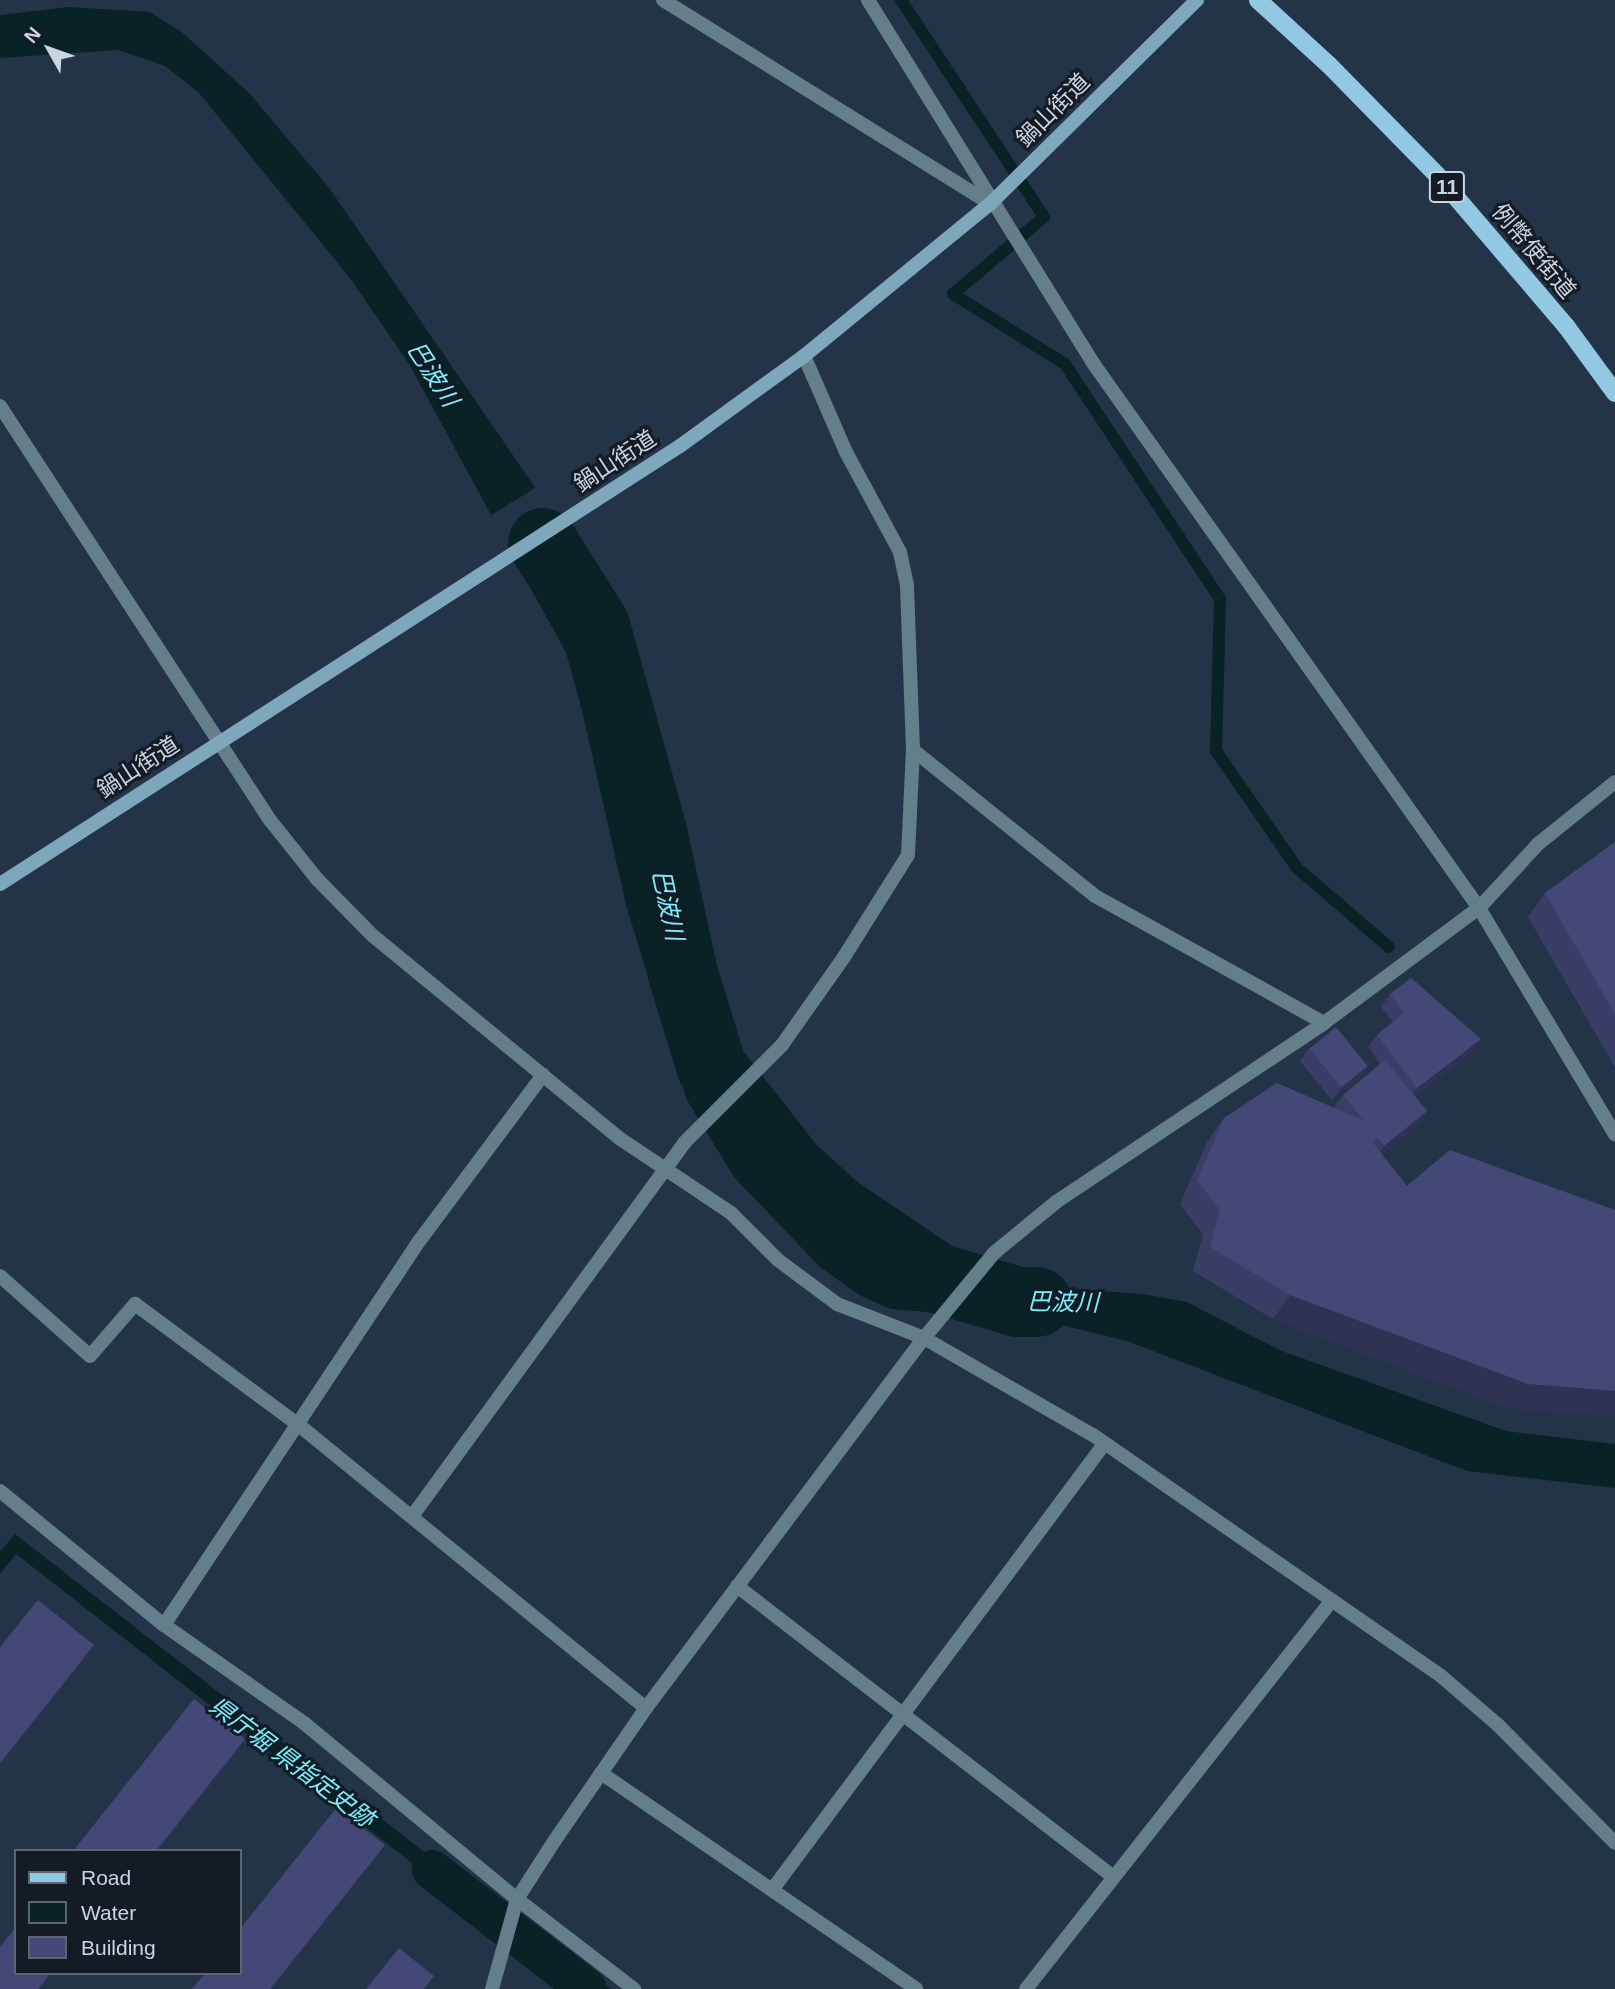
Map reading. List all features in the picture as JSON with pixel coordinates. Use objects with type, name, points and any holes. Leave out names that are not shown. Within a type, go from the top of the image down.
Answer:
[{"type":"main road","name":"例幣使街道","points":[[1258,0],[1329,65],[1437,175],[1566,326],[1615,393]]},
{"type":"street","points":[[663,0],[990,204]]},
{"type":"street","points":[[868,0],[990,204],[1093,363],[1479,908],[1615,1134]]},
{"type":"street","name":"鍋山街道","points":[[0,884],[570,518],[804,356],[990,204],[1197,0]]},
{"type":"street","points":[[413,1515],[684,1143],[782,1045],[844,957],[908,855],[913,750],[907,585],[900,552],[846,452],[804,356]]},
{"type":"street","points":[[0,407],[270,820],[317,879],[373,935],[542,1075],[666,1170],[731,1213],[778,1260],[837,1304],[924,1338],[1105,1443],[1470,1700],[1615,1843]]},
{"type":"street","points":[[913,750],[1095,896],[1324,1023]]},
{"type":"street","points":[[492,1989],[517,1899],[601,1773],[737,1586],[924,1338],[946,1317],[993,1253],[1056,1202],[1153,1133],[1324,1023],[1479,908],[1538,844],[1615,782]]},
{"type":"street","points":[[164,1625],[300,1426],[420,1240],[542,1075]]},
{"type":"street","points":[[0,1276],[90,1356],[135,1304],[300,1426],[413,1515],[646,1708]]},
{"type":"street","points":[[772,1890],[901,1712],[1105,1443]]},
{"type":"street","points":[[0,1491],[164,1625],[304,1723],[517,1899],[634,1989]]},
{"type":"street","points":[[737,1586],[1114,1877]]},
{"type":"street","points":[[1026,1989],[1331,1602]]},
{"type":"street","points":[[601,1773],[916,1989]]},
{"type":"water","points":[[68,7],[150,12],[183,33],[250,94],[330,189],[532,483],[591,579],[594,628],[660,860],[661,892],[717,1079],[746,1134],[824,1222],[878,1269],[911,1277],[1143,1294],[1187,1302],[1279,1350],[1506,1431],[1615,1444],[1615,1488],[1467,1471],[1127,1341],[1049,1322],[891,1309],[859,1295],[820,1267],[734,1177],[687,1100],[627,909],[571,662],[409,364],[350,278],[199,93],[165,66],[118,50],[0,58],[0,15]]},
{"type":"water","points":[[15,1534],[481,1896],[471,1909],[16,1554],[0,1574],[0,1552]]},
{"type":"water","points":[[543,1937],[611,1989],[574,1989],[529,1956]]},
{"type":"pier","points":[[538,486],[584,560],[536,590],[490,516]]},
{"type":"building","points":[[1615,842],[1615,1014],[1545,893]]},
{"type":"building","points":[[1411,978],[1481,1039],[1417,1088],[1377,1035],[1404,1013],[1390,994]]},
{"type":"building","points":[[1336,1027],[1367,1066],[1341,1087],[1310,1048]]},
{"type":"building","points":[[1385,1060],[1427,1111],[1384,1146],[1377,1137],[1383,1129],[1364,1121],[1343,1095]]},
{"type":"building","points":[[1277,1083],[1383,1129],[1373,1143],[1407,1186],[1450,1150],[1615,1210],[1615,1391],[1528,1384],[1290,1295],[1210,1247],[1220,1210],[1197,1180],[1224,1118]]},
{"type":"building","points":[[38,1600],[94,1645],[0,1763],[0,1647]]},
{"type":"building","points":[[194,1699],[245,1739],[158,1849],[75,1849]]},
{"type":"building","points":[[337,1807],[385,1845],[270,1989],[192,1989],[203,1975],[242,1975],[242,1926]]},
{"type":"building","points":[[14,1930],[14,1975],[49,1975],[38,1989],[0,1989],[0,1947]]},
{"type":"building","points":[[399,1948],[434,1976],[424,1989],[366,1989]]},
{"type":"waterway","points":[[901,0],[1044,217],[953,294],[1065,364],[1220,599],[1216,751],[1297,868],[1389,947]]},
{"type":"waterway","name":"巴波川","points":[[543,543],[595,626],[652,831],[683,974],[712,1068],[790,1168],[835,1209],[937,1278],[1018,1302],[1037,1302]]},
{"type":"waterway","name":"県庁堀 県指定史跡","points":[[432,1870],[587,1989]]}]
